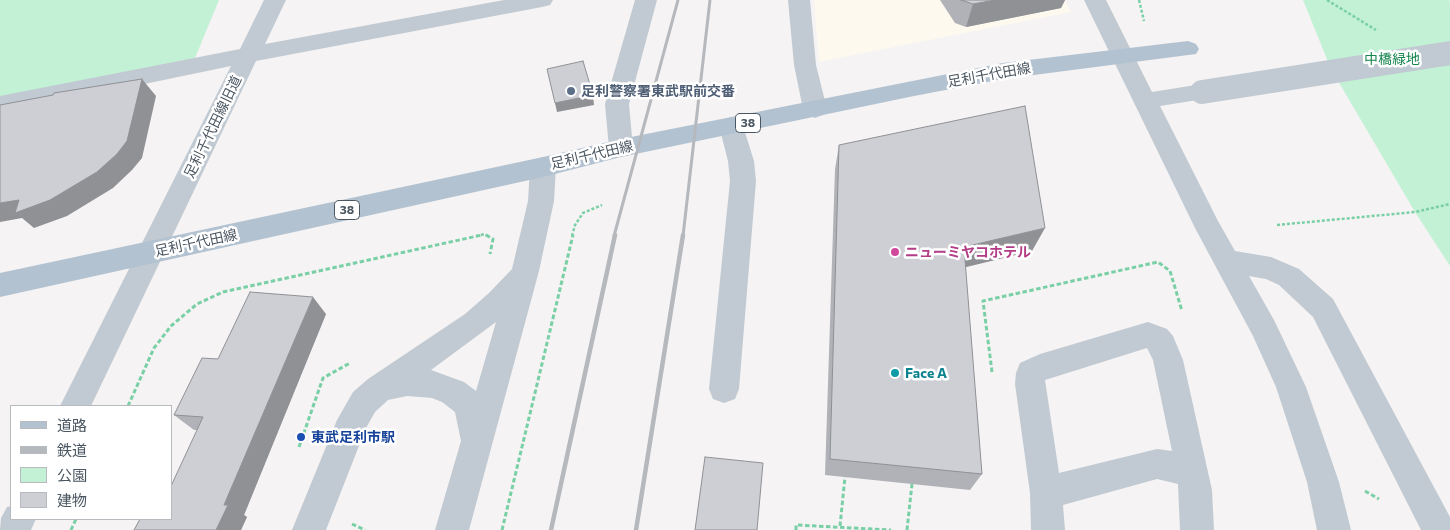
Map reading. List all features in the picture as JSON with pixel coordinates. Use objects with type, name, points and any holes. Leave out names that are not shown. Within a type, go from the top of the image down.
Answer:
[{"type":"main road","name":"足利千代田線","points":[[0,285],[543,167],[621,148],[1003,71],[1188,49]]},
{"type":"street","name":"足利千代田線旧道","points":[[76,405],[275,0]]},
{"type":"street","points":[[621,148],[617,104],[646,0]]},
{"type":"street","points":[[799,0],[805,65],[815,109]]},
{"type":"street","points":[[1095,0],[1173,158],[1226,261],[1264,329],[1291,387],[1320,473],[1334,530]]},
{"type":"street","points":[[0,105],[249,55],[535,1]]},
{"type":"street","points":[[1159,98],[1450,53]]},
{"type":"street","points":[[724,389],[743,181],[741,161],[731,126]]},
{"type":"street","points":[[452,530],[525,271],[541,201],[543,167]]},
{"type":"street","points":[[1226,261],[1270,268],[1289,277],[1323,308],[1439,530]]},
{"type":"street","points":[[309,530],[353,420],[364,402],[379,389],[445,346],[475,323],[499,302],[525,271]]},
{"type":"street","points":[[1048,530],[1046,493],[1030,384],[1031,373],[1040,367],[1148,335],[1157,338],[1163,344],[1168,360],[1196,490],[1197,530]]},
{"type":"street","points":[[379,389],[407,382],[432,384],[453,392],[467,402],[474,419],[476,442]]},
{"type":"street","points":[[1046,493],[1157,464],[1192,471]]},
{"type":"path","points":[[1139,0],[1145,26]]},
{"type":"path","points":[[1277,225],[1415,212],[1450,204]]},
{"type":"path","points":[[502,530],[574,225],[583,213],[602,205]]},
{"type":"path","points":[[128,405],[154,348],[171,326],[197,304],[223,292],[485,234],[493,239]]},
{"type":"path","points":[[840,526],[845,477]]},
{"type":"path","points":[[907,530],[912,484]]},
{"type":"path","points":[[347,522],[365,530]]},
{"type":"path","points":[[796,530],[796,525],[891,530]]},
{"type":"shaded area","points":[[814,0],[1064,0],[1071,12],[819,62]]},
{"type":"green space","points":[[0,0],[219,0],[195,58],[0,99]]},
{"type":"green space","name":"中橋緑地","points":[[1303,0],[1449,0],[1450,266],[1415,212],[1331,69]]},
{"type":"building","points":[[961,0],[995,0],[973,4]]},
{"type":"building","name":"足利警察署東武駅前交番","points":[[583,61],[593,95],[555,103],[547,69]]},
{"type":"building","points":[[142,79],[127,141],[117,154],[97,172],[50,200],[15,213],[19,200],[0,203],[0,105],[53,95],[54,93]]},
{"type":"building","name":"Face A","points":[[1025,106],[1045,228],[964,247],[982,474],[830,459],[839,145]]},
{"type":"building","points":[[250,292],[313,297],[224,505],[228,505],[216,530],[134,530],[139,520],[172,520],[172,484],[203,417],[174,415],[202,358],[218,359]]},
{"type":"building","points":[[705,457],[763,463],[757,530],[695,530]]},
{"type":"railway","points":[[614,236],[678,0]]},
{"type":"railway","points":[[683,236],[710,0]]},
{"type":"railway","points":[[551,530],[615,235]]},
{"type":"railway","points":[[636,530],[683,235]]},
{"type":"place","name":"足利警察署東武駅前交番","points":[[571,91]]},
{"type":"place","name":"ニューミヤコホテル","points":[[895,252]]},
{"type":"place","name":"Face A","points":[[895,373]]},
{"type":"place","name":"東武足利市駅","points":[[301,437]]}]
